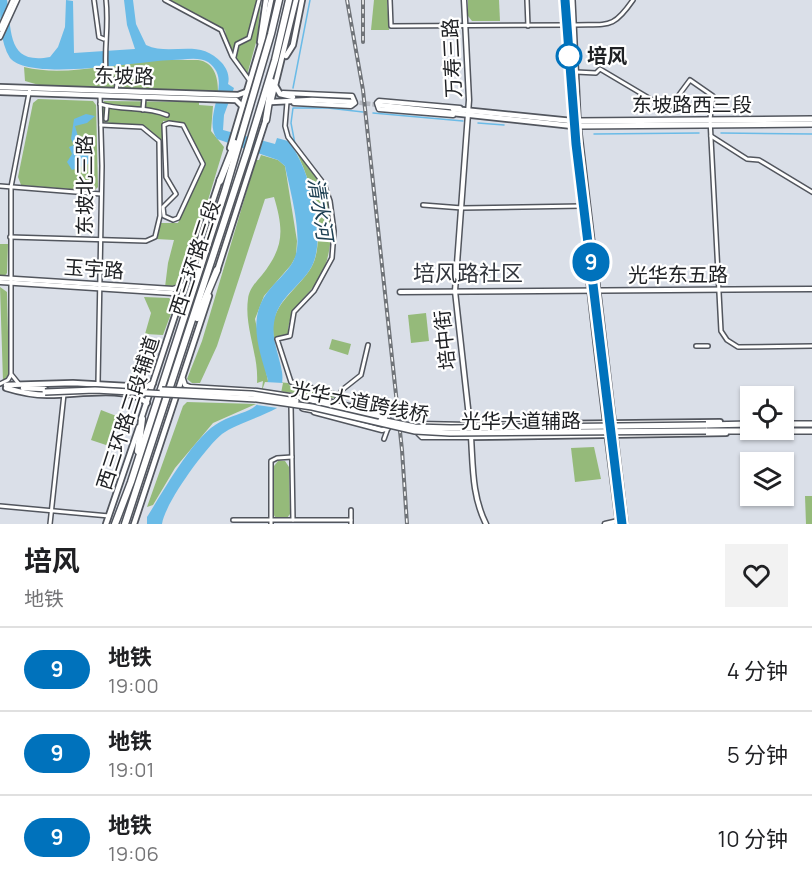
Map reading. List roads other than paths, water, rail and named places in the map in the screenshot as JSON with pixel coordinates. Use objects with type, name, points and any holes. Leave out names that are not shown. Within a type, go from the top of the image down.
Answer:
[{"type":"highway","name":"西三环路三段","points":[[115,524],[131,482],[234,148],[248,112],[279,0]]},
{"type":"highway","name":"西三环路三段","points":[[125,524],[140,487],[291,13],[289,0]]},
{"type":"highway","points":[[266,120],[275,60]]},
{"type":"highway","points":[[220,180],[234,148]]},
{"type":"highway","points":[[182,352],[218,270]]},
{"type":"highway","points":[[136,466],[142,419]]},
{"type":"main road","points":[[260,49],[266,0]]},
{"type":"main road","points":[[239,133],[242,106],[260,49],[271,0]]},
{"type":"main road","name":"西三环路三段辅道","points":[[134,524],[277,88],[291,13],[296,0]]},
{"type":"main road","points":[[283,61],[292,45],[302,0]]},
{"type":"main road","points":[[567,0],[575,72],[575,123]]},
{"type":"main road","points":[[572,0],[570,25],[575,123],[583,206],[625,524]]},
{"type":"main road","name":"东坡路","points":[[0,87],[100,96],[144,97],[236,97],[246,92]]},
{"type":"main road","points":[[271,102],[353,101],[289,97],[280,94],[277,88]]},
{"type":"main road","name":"东坡路","points":[[0,92],[116,91],[211,97]]},
{"type":"main road","points":[[236,97],[242,106]]},
{"type":"main road","points":[[379,104],[575,123]]},
{"type":"main road","name":"东坡路西三段","points":[[575,123],[812,119]]},
{"type":"main road","name":"东坡路西三段","points":[[710,122],[812,124]]},
{"type":"main road","name":"西三环路三段辅道","points":[[106,524],[220,180]]},
{"type":"main road","points":[[3,386],[98,383],[140,387],[153,383]]},
{"type":"main road","points":[[3,386],[45,391]]},
{"type":"main road","points":[[3,386],[39,395],[88,393],[136,396],[147,403]]},
{"type":"main road","name":"光华大道跨线桥","points":[[45,391],[98,386],[252,394],[298,401],[415,426],[706,428]]},
{"type":"main road","points":[[136,396],[140,387]]},
{"type":"main road","name":"光华大道跨线桥","points":[[45,391],[95,390],[257,399],[312,407],[393,426],[432,432],[706,428]]},
{"type":"main road","points":[[303,398],[415,426]]},
{"type":"main road","points":[[301,408],[396,430],[432,432]]},
{"type":"main road","name":"光华大道辅路","points":[[470,425],[705,422],[740,426]]},
{"type":"main road","points":[[643,436],[636,432],[636,426],[644,423]]},
{"type":"main road","points":[[794,424],[812,424]]},
{"type":"main road","points":[[706,428],[740,427]]},
{"type":"main road","name":"光华大道辅路","points":[[471,436],[643,436],[740,428]]},
{"type":"main road","points":[[794,429],[812,430]]},
{"type":"main road","points":[[612,436],[618,522]]},
{"type":"street","points":[[0,29],[15,0]]},
{"type":"street","points":[[94,0],[97,30],[99,37],[104,39]]},
{"type":"street","points":[[106,0],[109,32],[104,39],[106,70],[117,84],[116,91]]},
{"type":"street","points":[[165,0],[221,30],[233,59],[250,81]]},
{"type":"street","points":[[233,59],[237,44],[249,38],[259,0]]},
{"type":"street","points":[[390,0],[391,26],[528,26],[612,23],[620,19],[633,0]]},
{"type":"street","name":"万寿三路","points":[[464,0],[465,112]]},
{"type":"street","points":[[527,0],[528,26]]},
{"type":"street","points":[[0,37],[11,8]]},
{"type":"street","points":[[575,72],[596,74],[600,69],[664,107],[670,107],[690,80],[713,96],[710,122],[722,331],[732,344],[812,346]]},
{"type":"street","points":[[277,88],[285,93],[352,96],[355,103],[351,106],[295,103],[288,100],[285,126],[290,140],[324,184],[330,201],[334,231],[332,258],[314,291],[294,312],[290,336],[277,339],[291,382],[338,395]]},
{"type":"street","points":[[3,386],[11,374],[10,187],[30,90]]},
{"type":"street","name":"东坡北三路","points":[[98,383],[100,96]]},
{"type":"street","points":[[143,111],[144,97]]},
{"type":"street","points":[[379,100],[457,107],[465,112],[379,109],[377,103],[379,100]]},
{"type":"street","points":[[100,104],[131,107],[143,111],[156,110],[167,115]]},
{"type":"street","points":[[106,120],[107,106]]},
{"type":"street","name":"培中街","points":[[465,112],[462,208],[455,291],[470,425],[474,485],[479,510],[486,524]]},
{"type":"street","points":[[10,237],[146,241],[154,237],[163,207],[176,194],[166,177],[164,125],[169,123],[183,125],[203,164],[177,218],[173,220],[162,216]]},
{"type":"street","points":[[100,125],[142,127],[159,141],[162,216]]},
{"type":"street","points":[[711,136],[747,159],[759,160],[812,192]]},
{"type":"street","points":[[0,186],[101,194]]},
{"type":"street","points":[[423,205],[462,208],[583,206]]},
{"type":"street","name":"玉宇路","points":[[0,280],[176,294]]},
{"type":"street","points":[[180,300],[176,294],[178,289],[185,285]]},
{"type":"street","name":"玉宇路","points":[[99,287],[178,289]]},
{"type":"street","name":"光华东五路","points":[[400,292],[812,289]]},
{"type":"street","points":[[335,403],[338,395],[361,375],[368,345]]},
{"type":"street","points":[[696,346],[708,346]]},
{"type":"street","points":[[11,374],[21,385]]},
{"type":"street","points":[[183,379],[185,385],[190,387],[280,394],[385,414],[390,419],[384,439]]},
{"type":"street","points":[[50,524],[64,394]]},
{"type":"street","points":[[174,402],[187,397],[279,404],[382,430],[388,428]]},
{"type":"street","points":[[291,406],[292,520]]},
{"type":"street","name":"光华大道辅路","points":[[470,425],[419,424],[418,433],[422,437],[471,436]]},
{"type":"street","points":[[271,522],[271,461],[292,457]]},
{"type":"street","points":[[0,506],[110,516]]},
{"type":"street","points":[[233,520],[351,522],[351,510]]},
{"type":"street","points":[[605,524],[618,522]]},
{"type":"water","points":[[0,0],[7,0],[14,44],[26,56],[36,58],[50,57],[58,47],[65,27],[66,0],[73,1],[74,53],[135,49],[127,25],[124,0],[133,0],[136,24],[146,45],[156,48],[204,51],[213,55],[224,65],[227,70],[228,84],[234,88],[224,115],[223,130],[275,144],[277,138],[288,141],[303,166],[309,183],[317,220],[316,253],[308,273],[281,303],[275,318],[274,338],[282,376],[277,408],[227,431],[215,441],[196,463],[178,490],[162,524],[147,524],[147,517],[190,451],[210,429],[220,422],[251,409],[261,400],[265,392],[268,380],[258,345],[256,322],[258,311],[270,289],[291,266],[298,237],[285,166],[278,160],[217,139],[213,130],[213,120],[219,79],[208,62],[190,59],[62,69],[39,69],[21,65],[10,58],[4,45]]},
{"type":"water","points":[[86,114],[95,116],[87,123],[75,126],[79,140],[91,139],[92,154],[88,164],[72,170],[67,162],[72,154],[69,147],[74,145],[71,139],[74,119]]},
{"type":"waterway","points":[[293,88],[310,0]]},
{"type":"waterway","points":[[295,144],[291,123],[293,108],[328,108],[363,112]]},
{"type":"waterway","points":[[373,113],[463,121]]},
{"type":"waterway","points":[[478,123],[504,125]]},
{"type":"waterway","points":[[594,134],[699,133]]},
{"type":"waterway","points":[[721,133],[812,134]]},
{"type":"tunnel","points":[[353,102],[379,105]]},
{"type":"railway","points":[[347,0],[363,90],[402,450],[407,524]]},
{"type":"railway","points":[[363,0],[363,42]]},
{"type":"metro line","name":"9","points":[[565,0],[576,144],[622,524]]},
{"type":"place","name":"培风","points":[[569,56]]},
{"type":"district","name":"培风路社区","points":[[468,273]]},
{"type":"water label","name":"清水河","points":[[320,209]]}]
